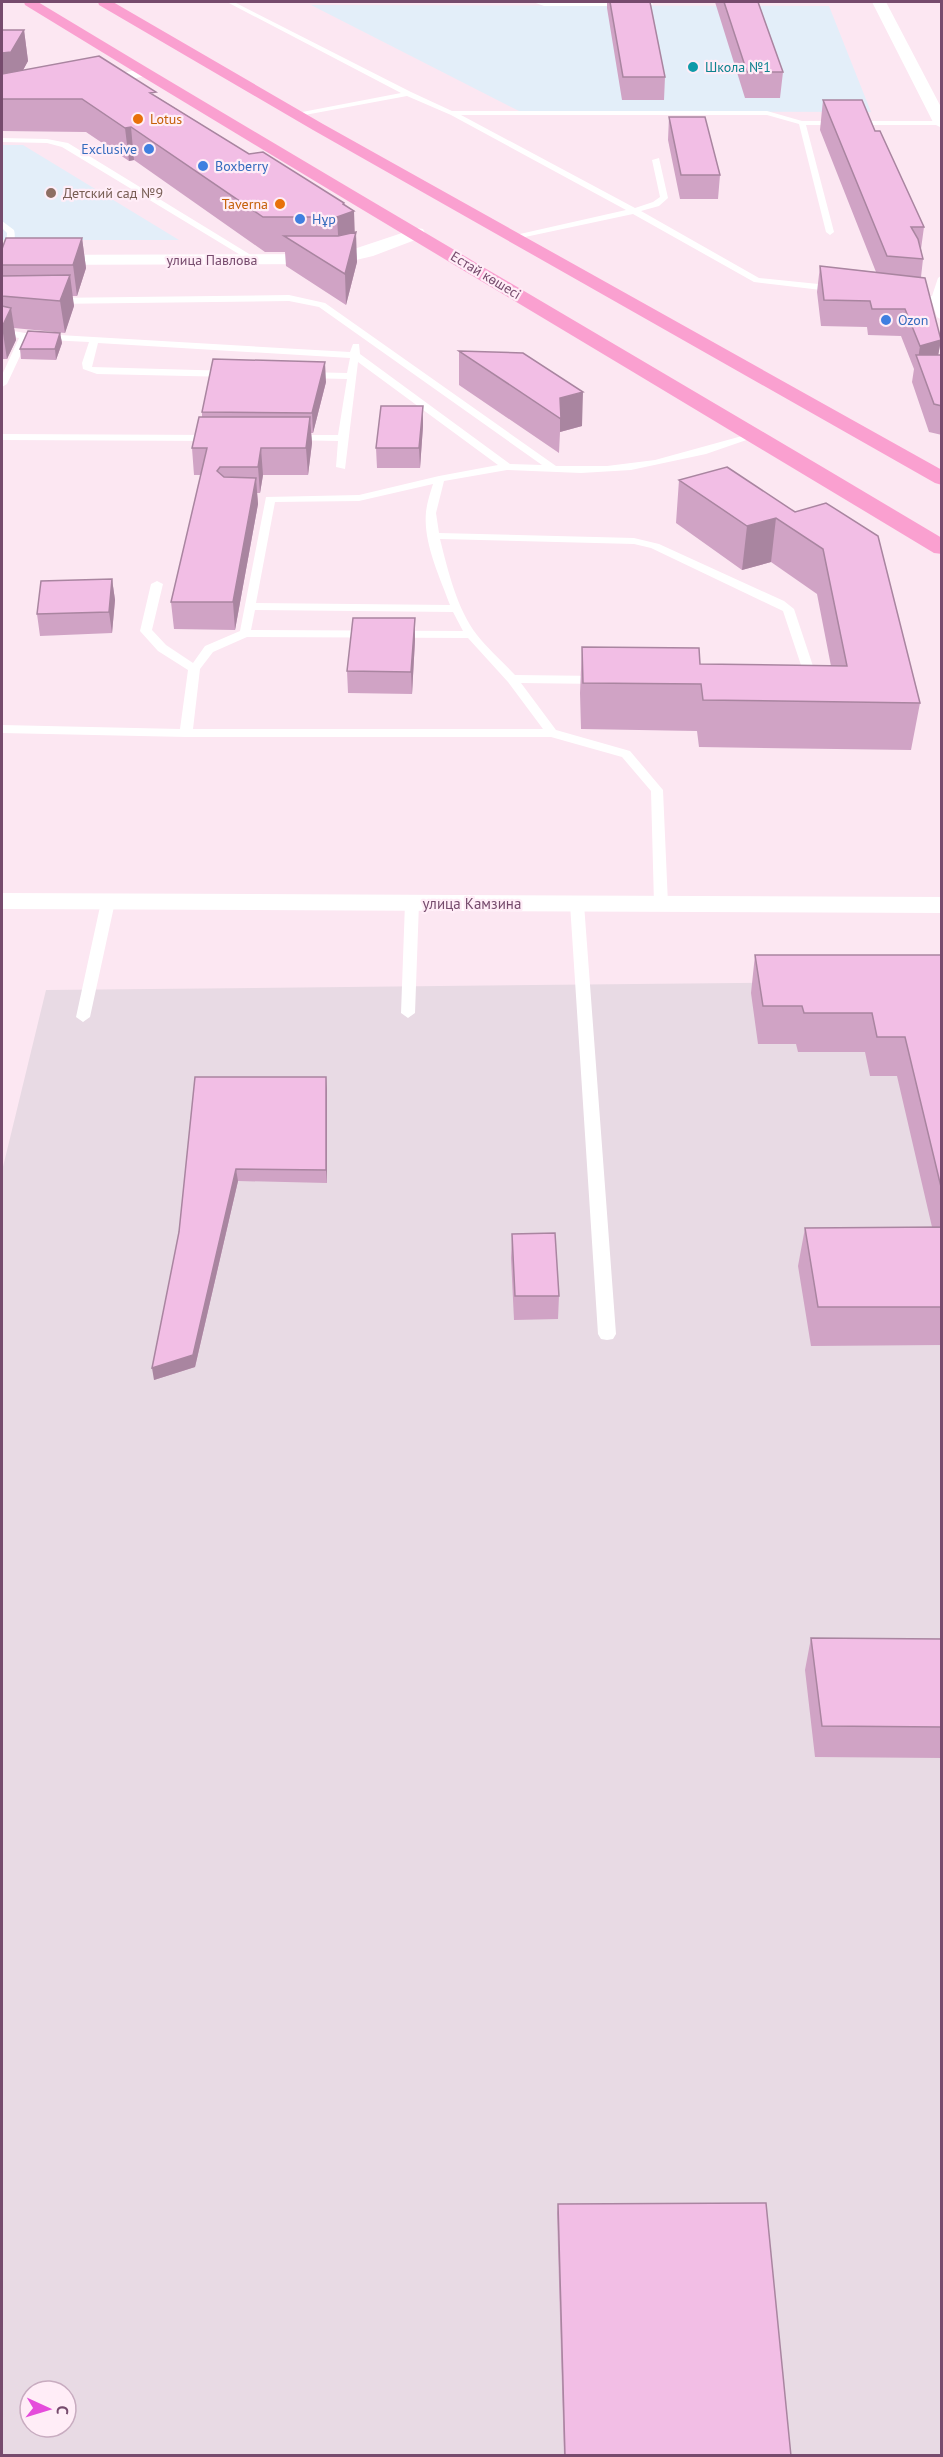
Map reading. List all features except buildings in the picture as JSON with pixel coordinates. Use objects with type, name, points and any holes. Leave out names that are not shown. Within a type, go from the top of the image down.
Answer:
[{"type":"main road","name":"Естай көшесі","points":[[30,2],[942,548]]},
{"type":"main road","points":[[104,2],[297,115],[942,479]]},
{"type":"street","points":[[879,2],[941,124]]},
{"type":"street","points":[[2,90],[72,88],[145,72]]},
{"type":"street","name":"улица Павлова","points":[[2,259],[339,259],[367,252],[417,233]]},
{"type":"street","name":"улица Камзина","points":[[2,901],[942,905]]},
{"type":"lane","points":[[230,2],[408,94],[451,113],[757,280],[843,290]]},
{"type":"lane","points":[[536,2],[544,4],[650,4]]},
{"type":"lane","points":[[297,115],[408,94]]},
{"type":"lane","points":[[451,113],[767,113],[802,123],[941,124]]},
{"type":"lane","points":[[802,123],[830,232]]},
{"type":"lane","points":[[2,140],[47,141],[65,145],[255,260]]},
{"type":"lane","points":[[514,238],[657,204],[664,198],[656,160]]},
{"type":"lane","points":[[2,224],[11,232],[11,240],[2,259]]},
{"type":"lane","points":[[942,278],[936,299],[942,317]]},
{"type":"lane","points":[[897,297],[936,299]]},
{"type":"lane","points":[[38,302],[289,298],[322,304],[554,469]]},
{"type":"lane","points":[[341,467],[350,376],[359,330]]},
{"type":"lane","points":[[2,332],[94,341],[355,356],[507,467]]},
{"type":"lane","points":[[2,384],[4,371],[25,336]]},
{"type":"lane","points":[[94,341],[87,363],[88,369],[97,371],[247,374]]},
{"type":"lane","points":[[293,375],[350,376]]},
{"type":"lane","points":[[2,436],[225,438]]},
{"type":"lane","points":[[245,633],[265,499],[359,498],[439,479],[507,467],[589,472],[656,465],[753,436]]},
{"type":"lane","points":[[284,438],[343,438]]},
{"type":"lane","points":[[439,479],[431,513],[434,536],[441,566],[457,609],[471,635],[512,679],[552,733]]},
{"type":"lane","points":[[434,536],[634,541],[655,546],[780,603],[788,609],[810,675],[806,681],[796,684]]},
{"type":"lane","points":[[157,584],[146,631],[162,648],[194,669]]},
{"type":"lane","points":[[250,606],[457,609]]},
{"type":"lane","points":[[186,733],[194,669],[209,649],[245,633],[471,635]]},
{"type":"lane","points":[[512,679],[618,681]]},
{"type":"lane","points":[[2,729],[186,733],[552,733],[626,754],[657,790],[661,904]]},
{"type":"lane","points":[[83,1017],[108,902]]},
{"type":"lane","points":[[408,1013],[412,903]]},
{"type":"lane","points":[[577,904],[607,1334]]},
{"type":"shaded area","points":[[311,5],[829,6],[871,112],[519,111]]},
{"type":"shaded area","name":"Детский сад №9","points":[[2,145],[23,145],[179,240],[2,240]]},
{"type":"shaded area","points":[[941,981],[941,2455],[2,2456],[2,1171],[46,990]]},
{"type":"place","name":"Школа №1","points":[[693,67]]},
{"type":"place","name":"Lotus","points":[[138,119]]},
{"type":"place","name":"Exclusive","points":[[149,149]]},
{"type":"place","name":"Boxberry","points":[[203,166]]},
{"type":"place","name":"Детский сад №9","points":[[51,193]]},
{"type":"place","name":"Taverna","points":[[280,204]]},
{"type":"place","name":"Нұр","points":[[300,219]]},
{"type":"place","name":"Ozon","points":[[886,320]]}]
